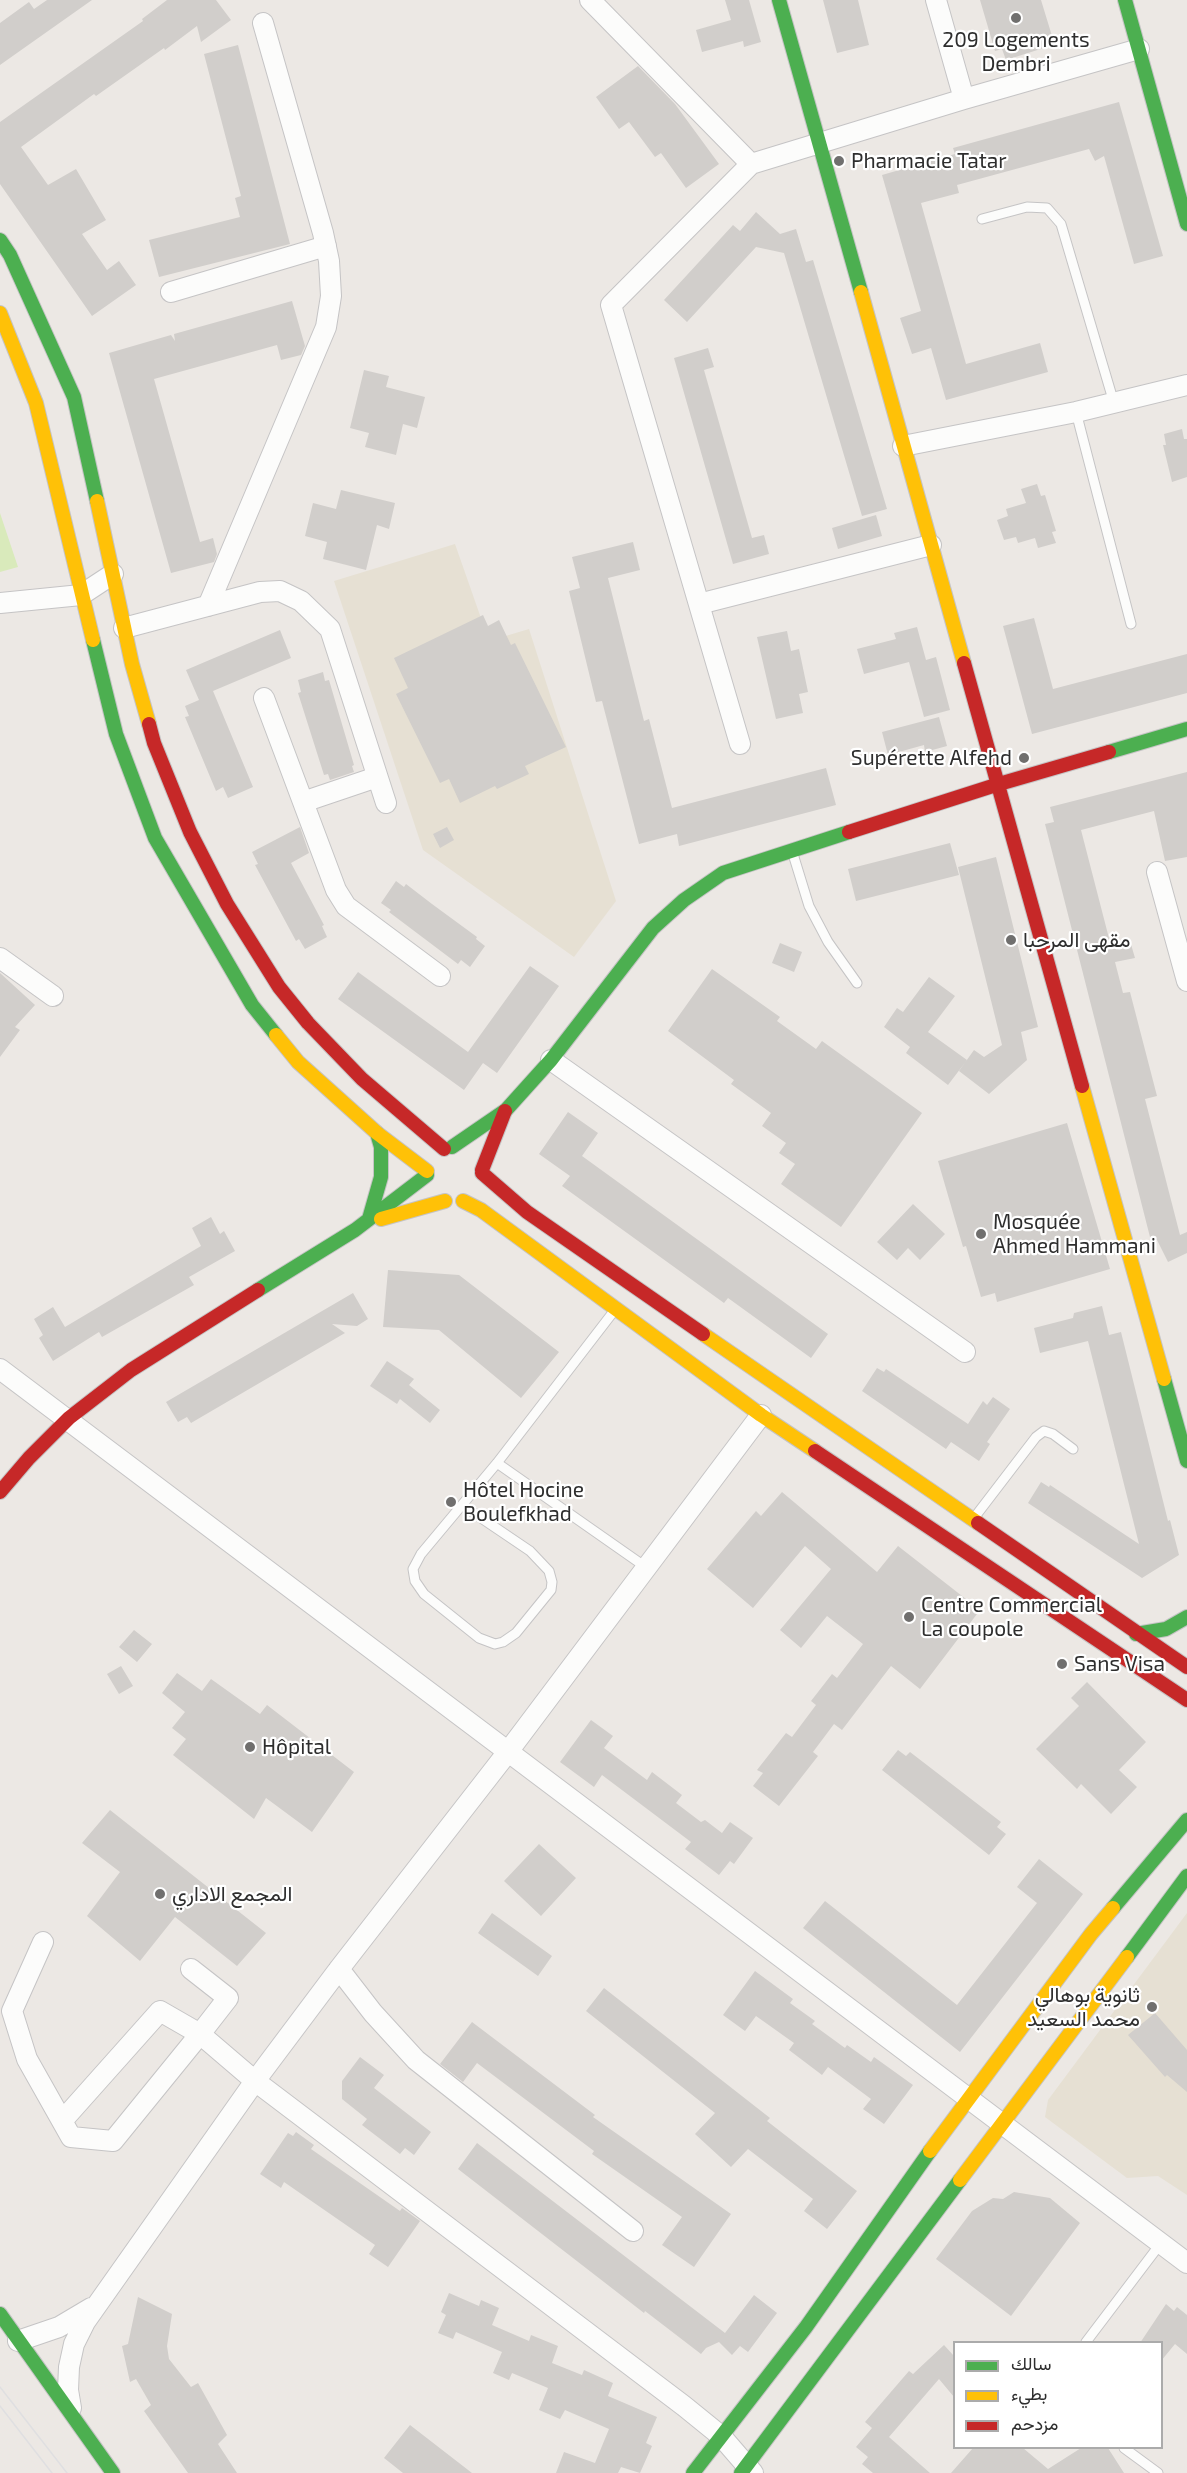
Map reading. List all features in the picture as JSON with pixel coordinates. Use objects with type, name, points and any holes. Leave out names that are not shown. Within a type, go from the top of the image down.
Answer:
[{"type":"main road","points":[[779,0],[1187,1461]]},
{"type":"main road","points":[[1125,0],[1187,224]]},
{"type":"main road","points":[[0,240],[10,255],[74,397],[124,628],[154,744],[185,821],[227,904],[253,948],[279,987],[324,1042],[387,1101],[448,1148],[477,1163],[527,1212],[1187,1667]]},
{"type":"main road","points":[[0,313],[36,403],[116,734],[155,838],[252,1005],[298,1062],[377,1133],[427,1173]]},
{"type":"main road","points":[[506,1110],[430,1161],[427,1173],[430,1189],[436,1196],[454,1203],[472,1197],[478,1190],[477,1163],[506,1110],[551,1060],[653,928],[684,900],[723,873],[999,784],[1187,729]]},
{"type":"main road","points":[[369,1219],[375,1205],[381,1177],[381,1147],[377,1133]]},
{"type":"main road","points":[[0,1492],[29,1458],[69,1419],[131,1370],[355,1230],[427,1173]]},
{"type":"main road","points":[[355,1230],[399,1213],[445,1201]]},
{"type":"main road","points":[[463,1201],[481,1210],[761,1415],[1187,1700]]},
{"type":"main road","points":[[1171,1398],[1187,1393]]},
{"type":"main road","points":[[1136,1634],[1166,1629],[1187,1617]]},
{"type":"main road","points":[[693,2473],[806,2327],[968,2098],[1091,1935],[1187,1820]]},
{"type":"main road","points":[[747,2471],[1001,2123],[1187,1876]]},
{"type":"main road","points":[[0,2314],[113,2473]]},
{"type":"street","points":[[590,0],[751,164]]},
{"type":"street","points":[[936,0],[964,99]]},
{"type":"street","points":[[208,606],[326,327],[331,296],[326,246],[263,23]]},
{"type":"street","points":[[740,744],[611,305],[751,164],[1139,49]]},
{"type":"street","points":[[171,292],[326,246]]},
{"type":"street","points":[[903,446],[1076,412],[1187,385]]},
{"type":"street","points":[[699,604],[931,545]]},
{"type":"street","points":[[0,603],[81,595],[113,574]]},
{"type":"street","points":[[124,628],[260,592],[280,591],[301,601],[330,629],[386,803]]},
{"type":"street","points":[[264,698],[336,890],[346,906],[440,976]]},
{"type":"street","points":[[303,802],[377,777]]},
{"type":"street","points":[[1157,872],[1187,981]]},
{"type":"street","points":[[0,958],[53,996]]},
{"type":"street","points":[[551,1060],[965,1352]]},
{"type":"street","points":[[0,1369],[1187,2263]]},
{"type":"street","points":[[72,2414],[68,2390],[69,2367],[74,2344],[85,2322],[255,2081],[507,1753],[761,1415]]},
{"type":"street","points":[[44,1942],[12,2011],[27,2059],[71,2137],[113,2141],[228,1998],[191,1969]]},
{"type":"street","points":[[339,1969],[373,2013],[416,2060],[633,2231]]},
{"type":"street","points":[[62,2121],[160,2011],[200,2034],[255,2081],[721,2436],[747,2471]]},
{"type":"street","points":[[18,2341],[59,2327],[99,2304]]},
{"type":"lane","points":[[982,219],[1028,207],[1047,208],[1061,224],[1114,403]]},
{"type":"lane","points":[[1076,412],[1131,624]]},
{"type":"lane","points":[[792,849],[809,906],[828,942],[857,982]]},
{"type":"lane","points":[[462,1505],[530,1551],[549,1571],[552,1582],[551,1590],[516,1633],[503,1642],[495,1644],[479,1638],[424,1594],[415,1581],[413,1569],[421,1554],[615,1310]]},
{"type":"lane","points":[[972,1520],[1036,1437],[1044,1431],[1053,1434],[1073,1449]]},
{"type":"lane","points":[[496,1462],[647,1568]]},
{"type":"lane","points":[[1088,2341],[1161,2243]]},
{"type":"lane","points":[[1125,2449],[1158,2473]]},
{"type":"shaded area","points":[[455,544],[489,641],[529,629],[616,901],[574,957],[423,850],[334,581]]},
{"type":"shaded area","name":"ثانوية بوهالي محمد السعيد","points":[[1187,1913],[1187,2195],[1158,2176],[1127,2178],[1045,2117],[1048,2100]]},
{"type":"green space","points":[[0,513],[18,567],[0,572]]},
{"type":"building","points":[[47,0],[92,0],[0,65],[0,23],[29,2],[34,9]]},
{"type":"building","points":[[167,0],[216,0],[231,20],[201,42],[197,26],[96,96],[94,94],[21,147],[48,185],[76,169],[106,220],[82,234],[107,270],[119,261],[136,285],[92,316],[0,184],[0,122],[143,21],[142,19]]},
{"type":"building","points":[[725,0],[749,0],[761,42],[744,47],[743,41],[702,52],[696,30],[731,20]]},
{"type":"building","points":[[823,0],[858,0],[869,45],[837,53]]},
{"type":"building","name":"209 Logements Dembri","points":[[980,0],[1041,0],[1052,36],[1047,38],[1050,46],[1006,60],[1002,49],[995,51]]},
{"type":"building","points":[[238,45],[290,244],[159,277],[149,240],[240,217],[235,198],[241,196],[204,54]]},
{"type":"building","points":[[638,66],[675,104],[719,164],[686,188],[661,153],[655,157],[629,122],[619,129],[596,97]]},
{"type":"building","points":[[1119,102],[1163,256],[1134,264],[1104,156],[1095,161],[1089,149],[957,185],[959,193],[921,203],[966,364],[1040,343],[1048,372],[946,400],[931,348],[912,354],[900,318],[921,311],[882,175],[955,154],[953,148]]},
{"type":"building","points":[[756,212],[780,234],[796,229],[806,262],[813,260],[887,509],[862,516],[784,253],[756,247],[687,322],[664,300],[733,225],[740,231]]},
{"type":"building","points":[[292,301],[305,346],[301,355],[281,360],[277,345],[154,379],[200,542],[213,538],[217,554],[214,562],[171,573],[109,353],[171,335],[175,341],[174,334]]},
{"type":"building","points":[[708,348],[714,367],[704,370],[752,538],[764,535],[769,554],[733,564],[674,358]]},
{"type":"building","points":[[364,370],[389,376],[386,387],[425,397],[417,428],[403,424],[396,455],[365,447],[369,433],[350,428]]},
{"type":"building","points":[[1182,429],[1184,439],[1187,439],[1187,477],[1172,482],[1163,445],[1166,445],[1164,434]]},
{"type":"building","points":[[1037,484],[1041,496],[1045,495],[1056,531],[1052,532],[1056,543],[1038,548],[1035,538],[1018,543],[1016,537],[1004,540],[997,520],[1008,516],[1006,509],[1026,503],[1021,489]]},
{"type":"building","points":[[341,490],[395,503],[389,529],[377,525],[366,570],[323,559],[327,542],[305,536],[313,503],[336,509]]},
{"type":"building","points":[[876,515],[882,536],[838,549],[832,528]]},
{"type":"building","points":[[633,542],[640,570],[608,578],[644,721],[649,719],[672,808],[826,768],[836,805],[679,846],[677,834],[639,844],[602,701],[596,702],[569,591],[580,588],[572,557]]},
{"type":"building","points":[[483,615],[488,626],[499,620],[511,645],[515,643],[566,747],[525,766],[529,774],[497,789],[495,786],[460,803],[449,779],[440,783],[396,694],[408,688],[394,658]]},
{"type":"building","points":[[1034,618],[1053,689],[1187,654],[1187,693],[1032,734],[1003,626]]},
{"type":"building","points":[[917,627],[926,660],[936,657],[950,710],[924,717],[909,662],[864,674],[857,649],[896,639],[894,633]]},
{"type":"building","points":[[280,630],[291,658],[213,691],[253,787],[228,798],[223,787],[216,791],[185,717],[189,716],[185,706],[199,700],[186,670]]},
{"type":"building","points":[[787,631],[791,651],[799,649],[808,692],[799,694],[803,713],[776,719],[757,637]]},
{"type":"building","points":[[323,672],[325,681],[329,680],[354,765],[352,766],[354,772],[330,780],[328,774],[324,775],[298,693],[301,692],[298,680]]},
{"type":"building","points":[[939,717],[947,746],[925,752],[924,745],[888,755],[882,732]]},
{"type":"building","points":[[1187,772],[1187,857],[1165,861],[1154,811],[1081,830],[1111,946],[1130,941],[1135,958],[1115,962],[1123,993],[1130,992],[1157,1096],[1145,1099],[1180,1235],[1187,1232],[1187,1253],[1168,1262],[1157,1240],[1151,1241],[1045,824],[1054,822],[1050,807]]},
{"type":"building","points":[[300,827],[309,853],[291,863],[324,925],[322,926],[327,937],[305,949],[299,939],[296,941],[255,865],[258,864],[252,852]]},
{"type":"building","points":[[447,827],[454,840],[440,848],[433,834]]},
{"type":"building","points":[[950,843],[959,875],[856,901],[848,869]]},
{"type":"building","points":[[996,857],[1038,1027],[1021,1032],[1027,1060],[989,1094],[959,1071],[974,1050],[984,1057],[1002,1045],[958,867]]},
{"type":"building","points":[[396,881],[404,887],[406,884],[477,937],[476,939],[485,946],[470,967],[461,960],[458,964],[389,912],[391,910],[381,903]]},
{"type":"building","points":[[780,943],[802,952],[794,972],[772,963]]},
{"type":"building","points":[[530,966],[559,986],[497,1073],[483,1063],[464,1090],[338,999],[358,972],[468,1052]]},
{"type":"building","points":[[712,969],[780,1017],[777,1021],[816,1049],[822,1041],[922,1113],[841,1227],[781,1184],[795,1164],[779,1153],[786,1143],[762,1126],[771,1113],[731,1084],[734,1080],[668,1031]]},
{"type":"building","points":[[0,973],[35,1005],[15,1027],[20,1030],[0,1057]]},
{"type":"building","points":[[929,977],[955,996],[928,1032],[967,1060],[948,1085],[906,1053],[910,1047],[884,1027],[897,1008],[903,1012]]},
{"type":"building","points":[[568,1112],[598,1133],[582,1156],[828,1334],[811,1358],[728,1298],[724,1303],[562,1186],[570,1176],[539,1154]]},
{"type":"building","points":[[1067,1123],[1110,1269],[997,1302],[995,1293],[981,1297],[966,1246],[963,1247],[938,1161]]},
{"type":"building","points":[[913,1204],[945,1234],[920,1260],[908,1248],[897,1260],[877,1242]]},
{"type":"building","points":[[211,1217],[220,1234],[224,1231],[235,1251],[189,1277],[194,1285],[102,1337],[99,1332],[53,1361],[39,1338],[43,1335],[34,1319],[53,1307],[65,1327],[201,1246],[192,1228]]},
{"type":"building","points":[[388,1270],[459,1275],[559,1352],[521,1398],[439,1330],[383,1327]]},
{"type":"building","points":[[353,1293],[368,1319],[357,1326],[332,1324],[345,1333],[191,1423],[187,1417],[178,1422],[166,1402]]},
{"type":"building","points":[[1102,1306],[1109,1335],[1121,1332],[1168,1521],[1170,1520],[1179,1555],[1142,1578],[1028,1503],[1041,1482],[1049,1487],[1050,1485],[1139,1544],[1088,1341],[1040,1353],[1034,1328],[1073,1318],[1074,1313]]},
{"type":"building","points":[[387,1361],[414,1379],[409,1385],[440,1410],[430,1423],[400,1399],[397,1404],[370,1386]]},
{"type":"building","points":[[877,1368],[884,1372],[886,1369],[968,1424],[983,1401],[987,1405],[993,1397],[1010,1409],[987,1442],[990,1444],[979,1461],[951,1442],[946,1449],[862,1391]]},
{"type":"building","points":[[782,1492],[877,1572],[898,1546],[980,1610],[920,1689],[891,1666],[842,1730],[834,1724],[813,1752],[818,1756],[779,1806],[753,1786],[763,1773],[757,1770],[786,1733],[792,1737],[816,1705],[811,1701],[832,1674],[837,1678],[863,1644],[827,1616],[801,1648],[780,1630],[831,1569],[805,1546],[753,1608],[707,1569],[756,1511],[761,1516]]},
{"type":"building","points":[[134,1630],[152,1644],[137,1662],[119,1647]]},
{"type":"building","points":[[121,1666],[133,1686],[119,1694],[107,1674]]},
{"type":"building","name":"Hôpital","points":[[177,1673],[202,1691],[211,1679],[260,1714],[267,1705],[354,1772],[312,1832],[266,1798],[254,1819],[173,1755],[186,1739],[172,1728],[185,1712],[162,1693]]},
{"type":"building","points":[[1087,1682],[1146,1742],[1119,1770],[1137,1787],[1111,1814],[1081,1784],[1077,1789],[1036,1749],[1079,1706],[1071,1698]]},
{"type":"building","points":[[591,1720],[613,1736],[604,1748],[647,1780],[652,1772],[682,1795],[676,1803],[701,1822],[705,1820],[722,1833],[730,1822],[753,1838],[734,1864],[730,1861],[719,1875],[685,1849],[691,1842],[602,1775],[594,1787],[560,1762]]},
{"type":"building","points":[[898,1750],[906,1756],[910,1752],[1001,1822],[997,1827],[1006,1834],[989,1855],[882,1770]]},
{"type":"building","name":"المجمع الاداري","points":[[110,1810],[266,1933],[237,1966],[175,1917],[140,1961],[87,1916],[120,1872],[82,1843]]},
{"type":"building","points":[[539,1844],[576,1878],[541,1916],[504,1881]]},
{"type":"building","points":[[1039,1859],[1083,1894],[960,2052],[803,1928],[825,1901],[957,2005],[1037,1903],[1017,1887]]},
{"type":"building","points":[[492,1913],[552,1956],[538,1976],[478,1933]]},
{"type":"building","points":[[755,1971],[793,1999],[790,2003],[815,2021],[812,2024],[845,2048],[847,2045],[871,2062],[874,2057],[913,2085],[884,2124],[863,2109],[871,2099],[828,2067],[822,2075],[789,2050],[794,2043],[756,2016],[745,2031],[723,2015]]},
{"type":"building","points":[[604,1988],[770,2118],[767,2121],[857,2191],[827,2229],[804,2211],[813,2199],[748,2149],[731,2167],[695,2134],[715,2113],[586,2011]]},
{"type":"building","points":[[1155,2013],[1187,2050],[1187,2092],[1167,2075],[1165,2077],[1128,2035]]},
{"type":"building","points":[[472,2022],[595,2115],[593,2117],[731,2214],[694,2267],[662,2245],[682,2217],[592,2154],[594,2151],[477,2063],[463,2082],[440,2064]]},
{"type":"building","points":[[360,2057],[384,2075],[374,2088],[431,2132],[414,2155],[405,2148],[400,2154],[362,2125],[367,2119],[342,2099],[342,2081]]},
{"type":"building","points":[[296,2132],[314,2145],[311,2149],[400,2211],[402,2208],[420,2221],[388,2267],[369,2254],[375,2245],[284,2182],[281,2188],[260,2174],[288,2133],[293,2136]]},
{"type":"building","points":[[477,2143],[725,2333],[754,2295],[777,2313],[748,2352],[740,2346],[732,2355],[719,2342],[706,2348],[701,2354],[645,2311],[644,2313],[458,2169]]},
{"type":"building","points":[[1014,2192],[1050,2198],[1080,2223],[1011,2316],[936,2259],[972,2211],[993,2198],[1003,2199]]},
{"type":"building","points":[[449,2293],[479,2306],[481,2300],[499,2308],[492,2325],[529,2341],[531,2335],[558,2346],[552,2363],[582,2375],[584,2370],[613,2383],[608,2396],[657,2417],[646,2443],[652,2446],[640,2473],[621,2467],[618,2473],[556,2473],[564,2452],[595,2463],[609,2429],[565,2410],[560,2419],[539,2410],[548,2388],[512,2373],[509,2380],[493,2373],[502,2352],[456,2332],[453,2339],[438,2333],[446,2315],[441,2312]]},
{"type":"building","points":[[138,2297],[172,2314],[167,2346],[169,2359],[191,2387],[198,2383],[227,2435],[218,2444],[237,2473],[188,2473],[144,2411],[151,2405],[136,2379],[130,2382],[122,2346],[128,2344]]},
{"type":"building","points":[[1166,2304],[1174,2311],[1177,2307],[1187,2315],[1187,2354],[1175,2344],[1163,2359],[1163,2341],[1141,2341]]},
{"type":"building","points":[[944,2345],[953,2355],[953,2396],[939,2379],[889,2437],[930,2473],[873,2473],[862,2464],[868,2457],[856,2447],[872,2428],[865,2422],[909,2371],[913,2374]]},
{"type":"building","points":[[410,2425],[472,2473],[403,2473],[384,2458]]},
{"type":"building","points":[[972,2449],[1024,2449],[1048,2469],[1079,2449],[1109,2449],[1124,2473],[951,2473]]},
{"type":"tram line","points":[[0,2387],[67,2473]]},
{"type":"tram line","points":[[0,2406],[52,2473]]},
{"type":"traffic: fast","points":[[779,0],[861,292]]},
{"type":"traffic: fast","points":[[1125,0],[1187,224]]},
{"type":"traffic: fast","points":[[0,240],[10,255],[74,397],[97,501]]},
{"type":"traffic: fast","points":[[93,640],[116,734],[155,838],[252,1005],[276,1035]]},
{"type":"traffic: fast","points":[[1109,752],[1187,729]]},
{"type":"traffic: fast","points":[[452,1147],[506,1110],[551,1060],[653,928],[684,900],[723,873],[849,832]]},
{"type":"traffic: fast","points":[[369,1219],[381,1177],[381,1147],[377,1133]]},
{"type":"traffic: fast","points":[[258,1290],[355,1230],[427,1175]]},
{"type":"traffic: fast","points":[[1164,1379],[1187,1461]]},
{"type":"traffic: fast","points":[[1136,1634],[1166,1629],[1187,1617]]},
{"type":"traffic: fast","points":[[1113,1908],[1187,1820]]},
{"type":"traffic: fast","points":[[1127,1957],[1187,1876]]},
{"type":"traffic: fast","points":[[693,2473],[806,2327],[930,2151]]},
{"type":"traffic: fast","points":[[741,2473],[960,2180]]},
{"type":"traffic: fast","points":[[0,2314],[113,2473]]},
{"type":"traffic: slow","points":[[861,292],[964,663]]},
{"type":"traffic: slow","points":[[0,313],[36,403],[93,640]]},
{"type":"traffic: slow","points":[[97,501],[132,664],[149,724]]},
{"type":"traffic: slow","points":[[276,1035],[298,1062],[377,1133],[427,1171]]},
{"type":"traffic: slow","points":[[1082,1086],[1164,1379]]},
{"type":"traffic: slow","points":[[381,1219],[445,1201]]},
{"type":"traffic: slow","points":[[463,1201],[481,1210],[761,1415],[815,1451]]},
{"type":"traffic: slow","points":[[703,1334],[978,1523]]},
{"type":"traffic: slow","points":[[930,2151],[1091,1934],[1113,1908]]},
{"type":"traffic: slow","points":[[960,2180],[1127,1957]]},
{"type":"traffic: jam","points":[[964,663],[1082,1086]]},
{"type":"traffic: jam","points":[[149,724],[154,743],[190,832],[227,904],[279,987],[308,1023],[362,1079],[444,1149]]},
{"type":"traffic: jam","points":[[849,832],[1109,752]]},
{"type":"traffic: jam","points":[[482,1170],[505,1111]]},
{"type":"traffic: jam","points":[[482,1173],[527,1212],[703,1334]]},
{"type":"traffic: jam","points":[[0,1492],[29,1458],[69,1418],[131,1370],[258,1290]]},
{"type":"traffic: jam","points":[[815,1451],[1187,1700]]},
{"type":"traffic: jam","points":[[978,1523],[1187,1667]]},
{"type":"place","name":"209 Logements Dembri","points":[[1016,18]]},
{"type":"place","name":"Pharmacie Tatar","points":[[839,161]]},
{"type":"place","name":"Supérette Alfehd","points":[[1024,758]]},
{"type":"place","name":"مقهى المرحبا","points":[[1011,940]]},
{"type":"place","name":"Mosquée Ahmed Hammani","points":[[981,1234]]},
{"type":"place","name":"Hôtel Hocine Boulefkhad","points":[[451,1502]]},
{"type":"place","name":"Centre Commercial La coupole","points":[[909,1617]]},
{"type":"place","name":"Sans Visa","points":[[1062,1664]]},
{"type":"place","name":"Hôpital","points":[[250,1747]]},
{"type":"place","name":"المجمع الاداري","points":[[160,1894]]},
{"type":"place","name":"ثانوية بوهالي محمد السعيد","points":[[1152,2007]]}]
